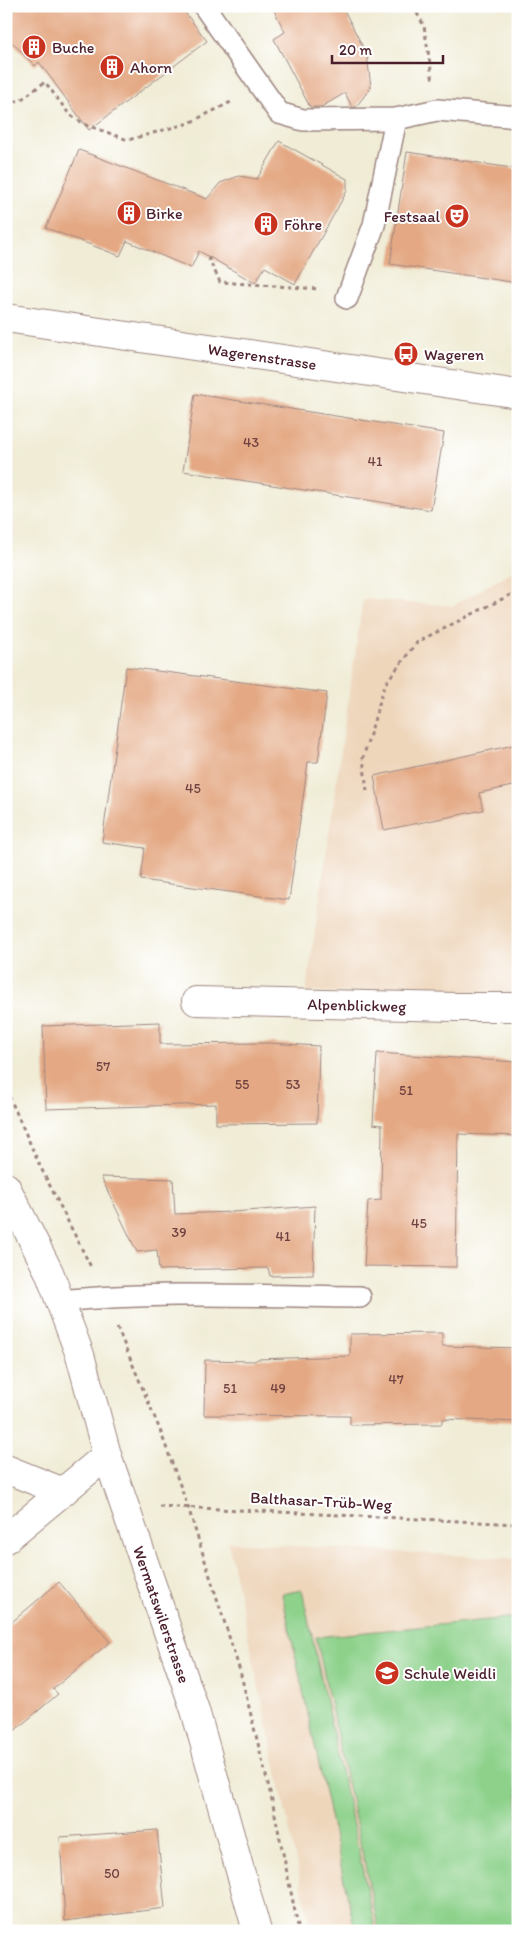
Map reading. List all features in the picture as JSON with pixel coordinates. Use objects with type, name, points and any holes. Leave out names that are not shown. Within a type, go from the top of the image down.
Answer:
[{"type":"street","name":"Wagerenstrasse","points":[[6,318],[518,394]]},
{"type":"street","name":"Alpenblickweg","points":[[196,1001],[518,1007]]},
{"type":"street","name":"Wermatswilerstrasse","points":[[6,1187],[48,1272],[80,1355],[107,1455],[195,1710],[257,1931]]},
{"type":"street","points":[[6,1539],[107,1455]]},
{"type":"street","points":[[6,1470],[63,1492]]},
{"type":"lane","points":[[204,6],[279,113],[303,120],[396,119],[437,110],[518,117]]},
{"type":"lane","points":[[348,294],[374,225],[396,119]]},
{"type":"lane","points":[[60,1302],[104,1297],[188,1295],[360,1297]]},
{"type":"path","points":[[413,6],[424,26],[437,110]]},
{"type":"path","points":[[6,101],[19,101],[44,82],[69,114],[84,124],[128,140],[190,123],[240,98],[258,84]]},
{"type":"path","points":[[208,257],[220,282],[348,294]]},
{"type":"path","points":[[367,791],[363,758],[385,684],[418,642],[518,591]]},
{"type":"path","points":[[6,1089],[40,1166],[93,1270],[160,1430],[188,1507],[240,1671],[272,1800],[299,1931]]},
{"type":"path","name":"Balthasar-Trüb-Weg","points":[[124,1504],[518,1524]]},
{"type":"shaded area","points":[[518,568],[518,993],[306,992],[363,599],[453,606]]},
{"type":"shaded area","name":"Schule Weidli","points":[[228,1542],[518,1559],[518,1931],[311,1931]]},
{"type":"green space","points":[[302,1590],[376,1931],[355,1931],[282,1594]]},
{"type":"green space","points":[[518,1617],[518,1931],[379,1931],[316,1637]]},
{"type":"building","name":"Ahorn","points":[[6,6],[180,6],[207,41],[89,130],[39,62],[35,66],[6,36]]},
{"type":"building","points":[[272,6],[342,6],[367,55],[371,87],[356,107],[352,107],[345,93],[321,107],[310,107],[274,39],[285,32]]},
{"type":"building","points":[[279,141],[347,179],[347,191],[295,284],[265,267],[255,283],[199,251],[191,268],[127,241],[120,256],[46,228],[79,150],[207,199],[220,183],[239,176],[257,179]]},
{"type":"building","name":"Festsaal","points":[[407,152],[518,169],[518,283],[390,264]]},
{"type":"building","points":[[195,394],[444,433],[431,510],[183,471]]},
{"type":"building","points":[[126,667],[327,693],[318,762],[308,762],[289,900],[141,880],[145,848],[102,842]]},
{"type":"building","points":[[518,744],[518,785],[479,793],[483,810],[384,830],[374,776]]},
{"type":"building","points":[[160,1022],[160,1044],[268,1043],[319,1046],[317,1123],[216,1124],[216,1104],[46,1109],[43,1026]]},
{"type":"building","points":[[377,1053],[518,1062],[518,1136],[458,1134],[456,1267],[364,1266],[368,1201],[381,1200],[382,1125],[373,1124]]},
{"type":"building","points":[[101,1177],[173,1179],[175,1214],[315,1206],[313,1275],[270,1276],[268,1268],[159,1270],[157,1250],[137,1252]]},
{"type":"building","points":[[442,1333],[442,1346],[518,1348],[518,1422],[442,1419],[442,1424],[350,1425],[350,1416],[204,1415],[205,1360],[255,1361],[257,1359],[350,1356],[350,1334]]},
{"type":"building","points":[[59,1582],[110,1642],[53,1689],[58,1694],[6,1738],[6,1627]]},
{"type":"building","points":[[157,1830],[165,1908],[65,1921],[60,1837]]},
{"type":"place","name":"Buche","points":[[34,47]]},
{"type":"place","name":"Ahorn","points":[[112,67]]},
{"type":"place","name":"Birke","points":[[129,213]]},
{"type":"place","name":"Festsaal","points":[[457,216]]},
{"type":"place","name":"Föhre","points":[[266,224]]},
{"type":"place","name":"Wageren","points":[[406,354]]},
{"type":"place","name":"Schule Weidli","points":[[387,1673]]}]
